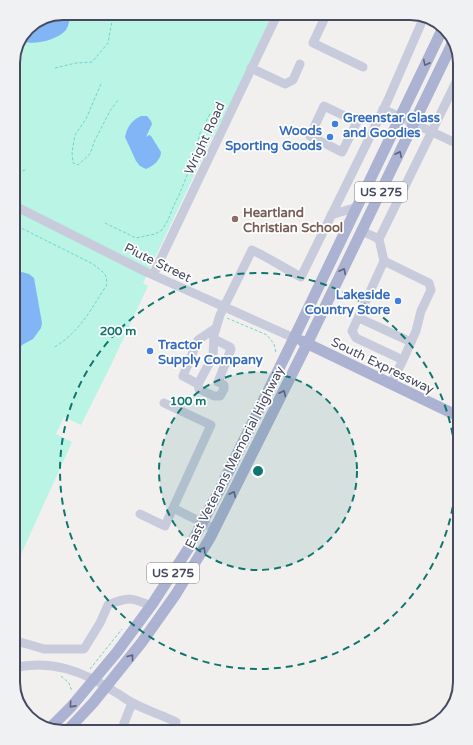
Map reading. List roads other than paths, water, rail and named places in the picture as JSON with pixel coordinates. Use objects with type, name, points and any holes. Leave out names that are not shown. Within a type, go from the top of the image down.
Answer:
[{"type":"main road","name":"US 275","points":[[294,338],[440,33]]},
{"type":"main road","name":"US 275","points":[[308,344],[450,48]]},
{"type":"main road","name":"South Expressway","points":[[294,338],[453,414]]},
{"type":"main road","name":"East Veterans Memorial Highway","points":[[54,724],[71,707],[117,652],[151,606],[190,546],[294,338]]},
{"type":"main road","name":"East Veterans Memorial Highway","points":[[72,725],[129,660],[194,566],[215,529],[308,344]]},
{"type":"street","name":"Wright Road","points":[[153,275],[275,20]]},
{"type":"street","points":[[324,20],[313,43],[363,67]]},
{"type":"street","points":[[214,339],[230,347],[231,350],[218,382],[224,385],[224,389],[220,396],[214,396],[199,390],[198,384],[212,356],[214,339],[216,328],[220,315],[252,250],[275,261],[278,265],[301,277],[366,145],[422,22]]},
{"type":"street","points":[[251,68],[285,84],[293,80],[300,64]]},
{"type":"street","points":[[403,360],[356,338],[352,331],[384,261],[379,239],[453,88]]},
{"type":"street","points":[[324,106],[357,122],[350,137],[342,152],[310,136],[324,106]]},
{"type":"street","points":[[383,109],[453,142]]},
{"type":"street","points":[[350,137],[366,145]]},
{"type":"street","points":[[331,215],[357,207]]},
{"type":"street","name":"Piute Street","points":[[20,208],[153,275],[294,338]]},
{"type":"street","points":[[362,231],[379,239]]},
{"type":"street","points":[[384,261],[429,284],[431,290],[421,312],[416,332],[391,384]]},
{"type":"street","points":[[359,318],[411,342]]},
{"type":"street","points":[[198,384],[183,376],[198,340],[216,328]]},
{"type":"street","points":[[140,514],[165,526],[211,425],[164,403]]},
{"type":"street","points":[[173,508],[215,529]]},
{"type":"street","points":[[20,642],[44,649],[84,649],[100,623],[108,605],[132,598],[151,606]]},
{"type":"street","points":[[20,667],[35,665],[57,666],[75,671],[94,680],[132,703],[176,722]]},
{"type":"street","points":[[123,725],[132,703]]},
{"type":"water","points":[[70,20],[66,30],[57,37],[33,43],[26,42],[35,31],[49,22]]},
{"type":"water","points":[[141,116],[147,116],[151,121],[152,124],[146,137],[149,135],[151,136],[161,152],[160,158],[146,169],[140,166],[136,161],[125,137],[130,124]]},
{"type":"water","points":[[22,272],[29,274],[34,278],[42,323],[41,328],[33,339],[20,348],[20,273]]},
{"type":"place","name":"Greenstar Glass and Goodies","points":[[335,124]]},
{"type":"place","name":"Woods Sporting Goods","points":[[330,137]]},
{"type":"place","name":"Heartland Christian School","points":[[235,219]]},
{"type":"place","name":"Lakeside Country Store","points":[[398,301]]},
{"type":"place","name":"Tractor Supply Company","points":[[150,351]]}]
